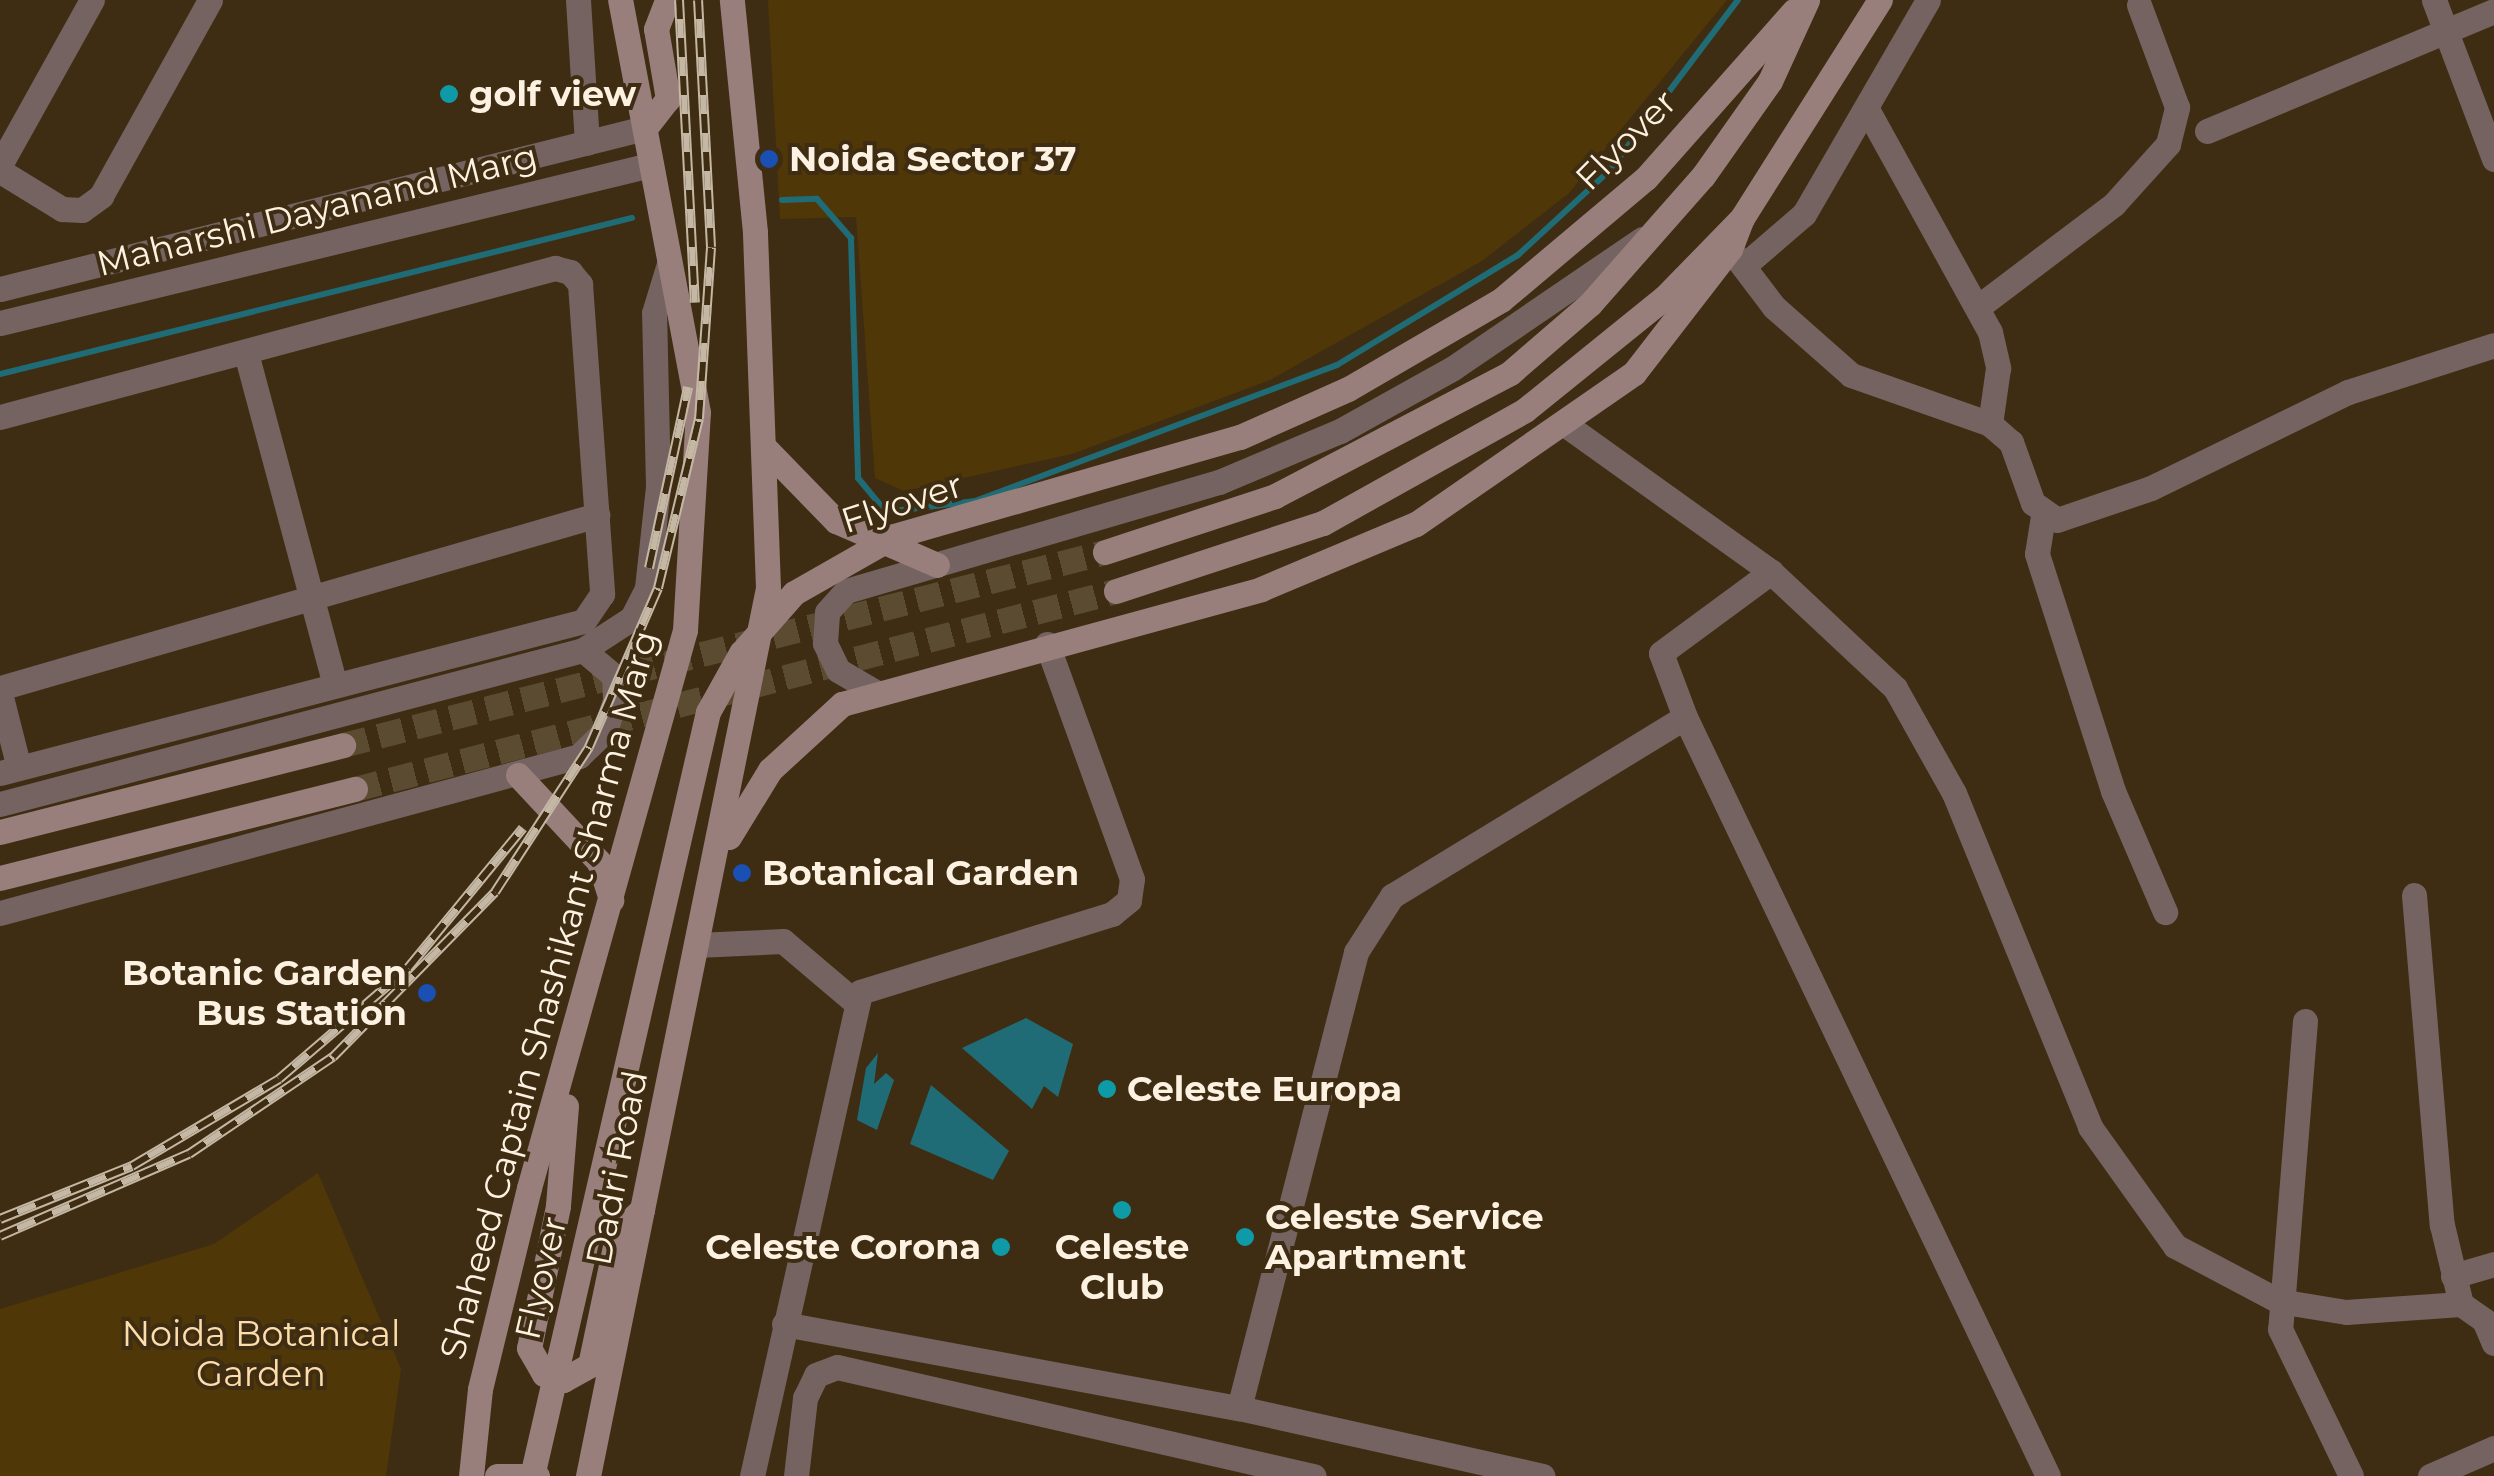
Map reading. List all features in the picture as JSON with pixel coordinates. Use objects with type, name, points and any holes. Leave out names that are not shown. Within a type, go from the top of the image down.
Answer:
[{"type":"main road","name":"Shaheed Captain Shashikant Sharma Marg","points":[[471,1476],[480,1389],[684,630],[698,412],[620,0]]},
{"type":"main road","points":[[645,128],[668,99],[656,29],[667,0]]},
{"type":"main road","points":[[712,872],[766,612],[763,446],[747,109],[715,0]]},
{"type":"main road","points":[[732,0],[736,63]]},
{"type":"main road","points":[[1105,552],[1275,496],[1416,428],[1510,373],[1655,232],[1770,80],[1805,0]]},
{"type":"main road","name":"Flyover","points":[[534,1476],[708,712],[742,653],[794,594],[840,560],[894,536],[1186,459],[1426,346],[1501,300],[1646,178],[1805,0]]},
{"type":"main road","points":[[1116,591],[1323,524],[1524,410],[1664,298],[1742,218],[1880,0]]},
{"type":"main road","points":[[712,872],[790,747],[842,704],[1047,644],[1261,589],[1405,530],[1566,425],[1634,373],[1738,256],[1742,218]]},
{"type":"main road","points":[[763,446],[836,521],[937,565]]},
{"type":"main road","points":[[0,832],[343,746]]},
{"type":"main road","points":[[518,775],[599,862],[612,900]]},
{"type":"main road","points":[[0,878],[355,789]]},
{"type":"main road","name":"Dadri Road","points":[[588,1476],[712,872]]},
{"type":"main road","points":[[570,1056],[558,1206],[529,1348],[544,1374],[563,1380],[590,1365],[618,1232],[642,1210]]},
{"type":"main road","points":[[497,1476],[534,1476]]},
{"type":"street","points":[[92,0],[0,168],[62,210],[82,210],[101,196],[210,0]]},
{"type":"street","points":[[578,0],[587,143]]},
{"type":"street","points":[[1928,0],[1868,111],[1804,214],[1738,256],[1774,308],[1851,375],[1990,424],[2011,442],[2043,516],[2037,554],[2113,791],[2165,912]]},
{"type":"street","points":[[2434,0],[2494,159]]},
{"type":"street","points":[[1978,307],[2114,204],[2168,144],[2177,107],[2139,5]]},
{"type":"street","points":[[2206,131],[2494,10]]},
{"type":"street","points":[[1868,111],[1978,307],[1998,368],[1990,424]]},
{"type":"street","name":"Maharshi Dayanand Marg","points":[[0,289],[645,128]]},
{"type":"street","name":"Maharshi Dayanand Marg","points":[[0,323],[650,165]]},
{"type":"street","points":[[877,693],[838,670],[824,643],[827,612],[846,591],[1219,482],[1340,431],[1453,368],[1655,232]]},
{"type":"street","points":[[0,804],[583,650],[632,618],[647,588],[658,486],[654,313],[669,264]]},
{"type":"street","points":[[0,417],[555,268],[570,272],[580,284],[597,516],[602,594],[584,620],[334,682],[9,770],[0,691],[597,516]]},
{"type":"street","points":[[2043,516],[2056,520],[2152,488],[2333,398],[2494,345]]},
{"type":"street","points":[[246,353],[334,682]]},
{"type":"street","points":[[1566,425],[1771,572],[1895,688],[1954,793],[2090,1127],[2134,1197],[2175,1246],[2280,1302],[2346,1312],[2462,1304]]},
{"type":"street","points":[[1771,572],[1660,653],[1686,717],[2048,1476]]},
{"type":"street","points":[[752,1476],[854,1002],[870,985],[1112,914],[1129,900],[1132,879],[1047,644]]},
{"type":"street","points":[[0,913],[578,756],[605,731],[614,676],[583,650]]},
{"type":"street","points":[[1239,1408],[1341,995],[1374,924],[1392,896],[1443,860],[1686,717]]},
{"type":"street","points":[[2414,895],[2453,1276],[2462,1304],[2494,1343]]},
{"type":"street","points":[[696,945],[783,941],[854,1002]]},
{"type":"street","points":[[2305,1022],[2280,1302],[2288,1354],[2351,1476]]},
{"type":"street","points":[[2453,1276],[2494,1264]]},
{"type":"street","points":[[784,1324],[1239,1408],[1542,1476]]},
{"type":"street","points":[[796,1476],[806,1398],[816,1375],[837,1367],[1314,1476]]},
{"type":"street","points":[[2430,1476],[2494,1448]]},
{"type":"green space","points":[[768,0],[1727,0],[1569,193],[1482,261],[1270,380],[1072,454],[904,491],[875,478],[856,217],[780,219]]},
{"type":"green space","name":"Noida Botanical Garden","points":[[318,1173],[401,1369],[386,1476],[0,1476],[0,1309],[214,1244]]},
{"type":"water","points":[[1026,1018],[1073,1044],[1058,1097],[1044,1086],[1032,1109],[962,1048]]},
{"type":"water","points":[[878,1053],[874,1084],[886,1073],[894,1080],[877,1130],[857,1120],[866,1068]]},
{"type":"water","points":[[931,1085],[1009,1151],[993,1180],[910,1144]]},
{"type":"waterway","points":[[782,200],[817,199],[851,238],[858,478],[886,512],[975,501],[1337,365],[1518,255],[1609,171],[1738,0]]},
{"type":"waterway","points":[[0,374],[632,218]]},
{"type":"tunnel","points":[[343,745],[1105,552]]},
{"type":"tunnel","points":[[355,789],[1116,591]]},
{"type":"railway","points":[[679,0],[695,303]]},
{"type":"railway","points":[[0,1236],[189,1154],[333,1057],[495,892],[589,747],[658,588],[699,419],[711,247],[698,0]]},
{"type":"railway","points":[[649,568],[688,387]]},
{"type":"railway","points":[[0,1219],[132,1166],[279,1079],[408,968],[523,828]]},
{"type":"place","name":"golf view","points":[[449,94]]},
{"type":"place","name":"Noida Sector 37","points":[[769,159]]},
{"type":"place","name":"Botanical Garden","points":[[742,873]]},
{"type":"place","name":"Botanic Garden Bus Station","points":[[427,993]]},
{"type":"place","name":"Celeste Europa","points":[[1107,1089]]},
{"type":"place","name":"Celeste Club","points":[[1122,1210]]},
{"type":"place","name":"Celeste Service Apartment","points":[[1245,1237]]},
{"type":"place","name":"Celeste Corona","points":[[1001,1247]]}]
